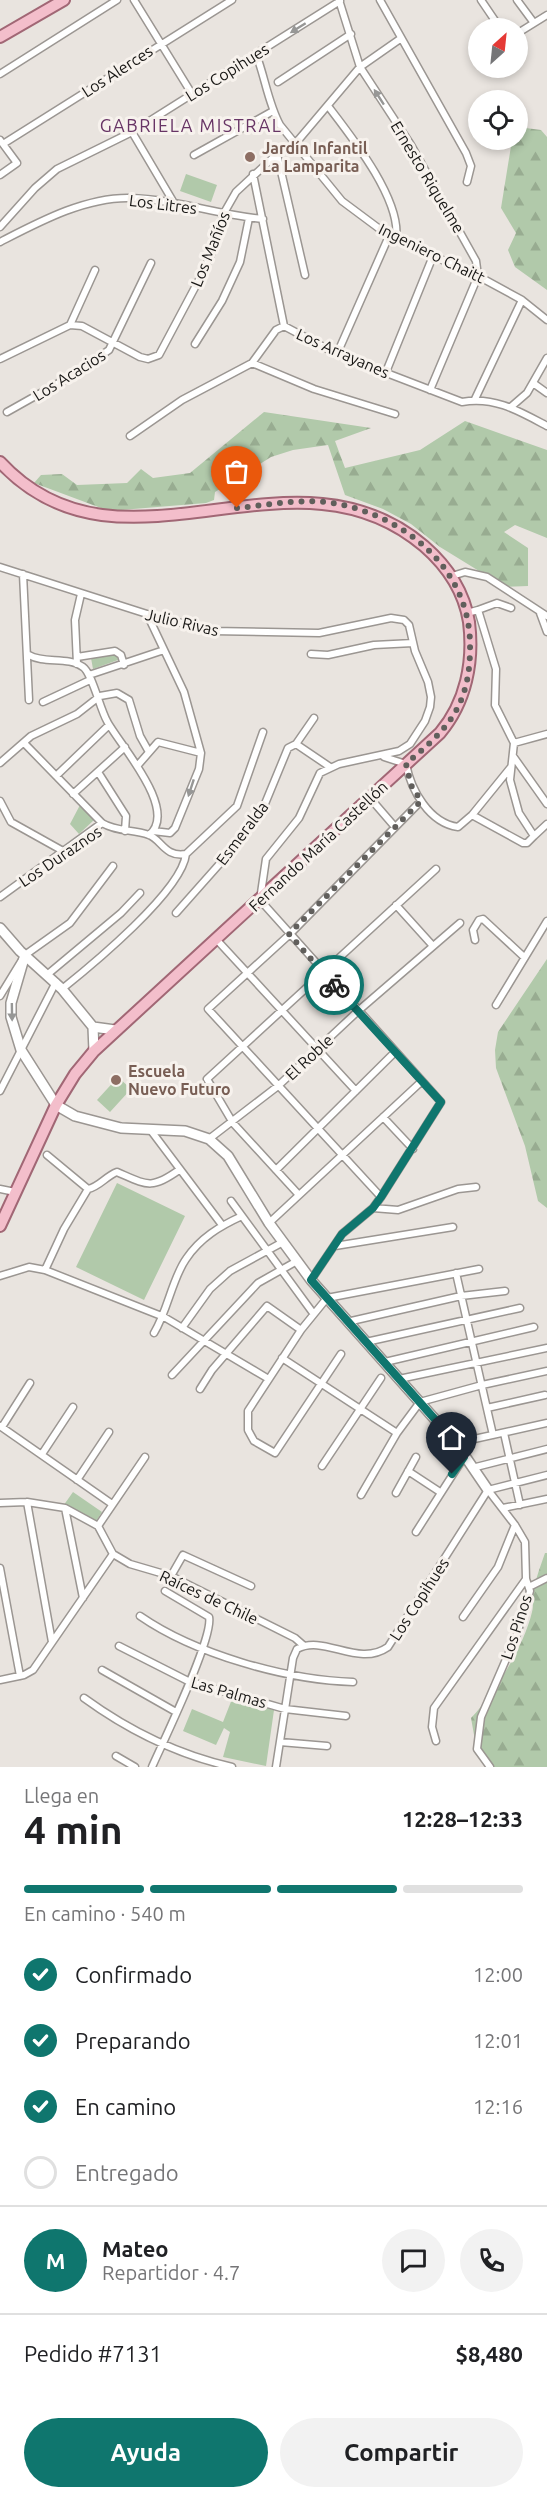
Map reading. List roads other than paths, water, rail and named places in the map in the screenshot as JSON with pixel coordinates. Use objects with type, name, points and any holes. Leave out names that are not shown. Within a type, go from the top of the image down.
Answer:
[{"type":"main road","points":[[0,37],[64,0]]},
{"type":"main road","name":"Fernando María Castellón","points":[[0,462],[26,487],[55,504],[105,517],[152,516],[306,501],[345,506],[376,516],[404,530],[431,552],[452,576],[472,611],[470,655],[462,699],[445,727],[94,1051],[75,1074],[56,1105],[0,1226]]},
{"type":"street","points":[[0,74],[117,0]]},
{"type":"street","points":[[134,0],[192,94]]},
{"type":"street","name":"Los Alerces","points":[[1,142],[232,0]]},
{"type":"street","points":[[380,0],[466,153],[471,166],[467,182]]},
{"type":"street","points":[[481,0],[493,18]]},
{"type":"street","points":[[517,0],[534,23]]},
{"type":"street","name":"Ernesto Riquelme","points":[[340,1],[360,68],[422,164],[477,261],[478,276]]},
{"type":"street","name":"Los Copihues","points":[[0,227],[35,188],[57,170],[132,132],[340,1]]},
{"type":"street","points":[[528,27],[547,15]]},
{"type":"street","points":[[278,82],[351,34]]},
{"type":"street","name":"Los Mañíos","points":[[70,325],[82,326],[144,358],[152,358],[162,352],[201,276],[216,243],[224,213],[236,192],[277,154],[295,144],[360,68],[400,39]]},
{"type":"street","name":"Ingeniero Chaitt","points":[[256,54],[268,85],[273,111],[295,144],[342,201],[388,236],[478,276],[522,300],[547,320]]},
{"type":"street","points":[[328,106],[355,141],[387,198],[397,222],[396,239]]},
{"type":"street","points":[[194,155],[273,111]]},
{"type":"street","points":[[132,132],[174,203]]},
{"type":"street","points":[[0,175],[17,163],[1,142]]},
{"type":"street","points":[[277,154],[304,275]]},
{"type":"street","name":"Los Arrayanes","points":[[253,174],[284,326],[337,354],[430,390],[462,402],[475,399],[512,406],[547,426]]},
{"type":"street","name":"Los Litres","points":[[0,242],[55,216],[107,200],[139,198],[263,219]]},
{"type":"street","points":[[195,344],[222,301],[240,262],[249,218]]},
{"type":"street","points":[[337,354],[388,236]]},
{"type":"street","points":[[386,372],[433,256]]},
{"type":"street","name":"Los Acacios","points":[[7,412],[105,354],[114,343],[151,263]]},
{"type":"street","points":[[0,359],[70,325],[95,270]]},
{"type":"street","points":[[430,390],[478,276]]},
{"type":"street","points":[[475,399],[522,300]]},
{"type":"street","points":[[130,436],[182,400],[252,363],[276,330],[284,326]]},
{"type":"street","points":[[512,406],[522,399],[547,358]]},
{"type":"street","points":[[252,363],[314,389],[395,414]]},
{"type":"street","points":[[533,383],[547,393]]},
{"type":"street","name":"Julio Rivas","points":[[0,567],[81,594],[204,630],[319,633],[377,619],[404,620],[410,627],[413,643]]},
{"type":"street","points":[[452,576],[465,572],[487,577],[526,600],[540,613],[547,616]]},
{"type":"street","points":[[23,574],[29,655],[29,700]]},
{"type":"street","points":[[81,594],[75,624],[77,661],[90,678],[109,726],[138,765],[155,803],[151,833],[170,833],[176,828],[199,769],[201,753],[184,692],[147,614]]},
{"type":"street","points":[[511,608],[497,603],[472,611],[496,669],[495,705],[514,743],[510,780],[519,813],[534,836]]},
{"type":"street","points":[[540,613],[547,632]]},
{"type":"street","points":[[311,654],[328,655],[374,645],[413,643],[428,682],[430,707],[417,734],[406,748],[330,767],[317,776],[299,818],[268,855],[263,869],[260,900],[441,1102],[413,1149],[373,1208],[342,1234],[311,1280]]},
{"type":"street","points":[[43,702],[90,678],[164,650]]},
{"type":"street","points":[[29,655],[77,661],[115,651],[120,655],[124,665]]},
{"type":"street","points":[[0,762],[25,744],[31,736],[77,714],[97,699],[112,693],[128,698],[140,736],[149,752]]},
{"type":"street","name":"Esmeralda","points":[[176,913],[239,842],[262,811],[286,752],[291,745],[296,744],[314,718]]},
{"type":"street","points":[[56,776],[109,726]]},
{"type":"street","points":[[0,1091],[59,985],[130,931],[177,873],[186,854],[237,806],[263,732]]},
{"type":"street","points":[[514,743],[547,734]]},
{"type":"street","points":[[138,765],[158,742],[201,753]]},
{"type":"street","points":[[25,744],[102,823]]},
{"type":"street","points":[[296,744],[330,767]]},
{"type":"street","points":[[73,794],[125,747]]},
{"type":"street","points":[[0,752],[8,757]]},
{"type":"street","points":[[379,755],[406,764],[411,785],[421,801],[432,813],[451,826],[458,827],[472,815],[512,766]]},
{"type":"street","points":[[513,755],[547,804]]},
{"type":"street","points":[[98,772],[126,816],[125,831]]},
{"type":"street","points":[[370,798],[395,827]]},
{"type":"street","points":[[0,801],[11,822],[63,850]]},
{"type":"street","points":[[381,1197],[208,1009],[289,934],[421,801]]},
{"type":"street","points":[[472,815],[523,843],[547,824]]},
{"type":"street","name":"Los Duraznos","points":[[0,897],[102,823],[125,831],[151,833],[173,853],[186,854]]},
{"type":"street","points":[[0,996],[25,955],[70,923],[113,866]]},
{"type":"street","points":[[299,1195],[233,1123],[207,1079],[322,971],[436,869]]},
{"type":"street","points":[[48,974],[121,913],[140,893]]},
{"type":"street","points":[[396,904],[434,946]]},
{"type":"street","points":[[475,940],[473,930],[479,920],[483,919],[524,957]]},
{"type":"street","points":[[496,1005],[547,921]]},
{"type":"street","name":"El Roble","points":[[209,1139],[233,1123],[278,1086],[358,1011],[460,923]]},
{"type":"street","points":[[0,928],[25,955],[59,985],[93,1027],[94,1051]]},
{"type":"street","points":[[216,939],[356,1091]]},
{"type":"street","points":[[25,955],[10,1007],[11,1017],[21,1050],[56,1105],[75,1116],[122,1128],[152,1132],[185,1131],[209,1139],[228,1156],[269,1223],[311,1280],[456,1443],[488,1490],[547,1475]]},
{"type":"street","points":[[93,1027],[116,1030]]},
{"type":"street","points":[[276,1170],[395,1052]]},
{"type":"street","points":[[269,1223],[422,1081]]},
{"type":"street","points":[[383,1117],[413,1149]]},
{"type":"street","points":[[152,1132],[222,1225]]},
{"type":"street","points":[[47,1155],[88,1189]]},
{"type":"street","points":[[45,1270],[64,1229],[88,1189],[117,1172],[147,1185],[160,1184],[179,1170]]},
{"type":"street","points":[[373,1208],[398,1210],[458,1189],[476,1187]]},
{"type":"street","points":[[0,1189],[15,1192]]},
{"type":"street","points":[[231,1201],[312,1313]]},
{"type":"street","points":[[154,1333],[164,1317],[185,1259],[209,1233],[242,1216]]},
{"type":"street","points":[[335,1246],[453,1227]]},
{"type":"street","points":[[182,1328],[210,1289],[230,1272],[283,1242]]},
{"type":"street","points":[[172,1375],[258,1284],[297,1261]]},
{"type":"street","points":[[0,1276],[29,1268],[45,1270],[164,1317],[267,1378]]},
{"type":"street","points":[[341,1354],[275,1454],[254,1441],[248,1430],[248,1411],[267,1378],[300,1330],[327,1298],[479,1269]]},
{"type":"street","points":[[456,1273],[493,1435]]},
{"type":"street","points":[[347,1322],[461,1296],[504,1291]]},
{"type":"street","points":[[200,1389],[267,1306],[300,1330]]},
{"type":"street","points":[[366,1342],[520,1308]]},
{"type":"street","points":[[385,1362],[534,1327]]},
{"type":"street","points":[[399,1378],[547,1348]]},
{"type":"street","points":[[282,1358],[397,1433]]},
{"type":"street","points":[[362,1495],[397,1433],[420,1402],[482,1385],[547,1371]]},
{"type":"street","points":[[322,1466],[381,1378]]},
{"type":"street","points":[[30,1383],[1,1426],[112,1504]]},
{"type":"street","points":[[487,1407],[545,1395]]},
{"type":"street","points":[[42,1454],[73,1407]]},
{"type":"street","points":[[456,1443],[547,1423]]},
{"type":"street","points":[[77,1480],[109,1432]]},
{"type":"street","points":[[504,1433],[520,1505]]},
{"type":"street","points":[[471,1468],[547,1449]]},
{"type":"street","points":[[416,1532],[464,1457]]},
{"type":"street","points":[[98,1526],[145,1458]]},
{"type":"street","points":[[396,1493],[416,1458]]},
{"type":"street","points":[[408,1471],[440,1492]]},
{"type":"street","name":"Los Copihues","points":[[303,1646],[365,1655],[378,1654],[388,1647],[488,1490]]},
{"type":"street","name":"Los Pinos","points":[[488,1490],[525,1542],[526,1579],[529,1587],[529,1596],[517,1634],[481,1718],[477,1749],[490,1767]]},
{"type":"street","points":[[503,1508],[547,1499]]},
{"type":"street","points":[[0,1503],[27,1502],[65,1508],[98,1526],[113,1554],[33,1670],[20,1676],[0,1680]]},
{"type":"street","points":[[27,1502],[52,1642]]},
{"type":"street","points":[[65,1508],[83,1598]]},
{"type":"street","points":[[463,1617],[498,1567],[515,1525]]},
{"type":"street","name":"Raíces de Chile","points":[[113,1554],[130,1564],[171,1576],[295,1638],[303,1646]]},
{"type":"street","points":[[171,1576],[183,1555],[251,1586]]},
{"type":"street","points":[[0,1568],[20,1676]]},
{"type":"street","points":[[529,1587],[547,1578]]},
{"type":"street","points":[[436,1742],[432,1727],[434,1708],[526,1579]]},
{"type":"street","points":[[152,1767],[209,1631],[209,1617],[165,1591]]},
{"type":"street","points":[[140,1616],[202,1650],[290,1674],[353,1682]]},
{"type":"street","name":"Las Palmas","points":[[120,1646],[188,1681],[285,1709],[346,1716]]},
{"type":"street","points":[[276,1767],[294,1653],[303,1646]]},
{"type":"street","points":[[102,1670],[176,1712]]},
{"type":"street","points":[[84,1698],[110,1716],[162,1744],[232,1767]]},
{"type":"street","points":[[280,1742],[327,1746]]},
{"type":"street","points":[[116,1756],[135,1767]]},
{"type":"place","name":"Jardín Infantil La Lamparita","points":[[250,157]]},
{"type":"place","name":"Escuela Nuevo Futuro","points":[[116,1080]]},
{"type":"district","name":"GABRIELA MISTRAL","points":[[191,125]]}]
